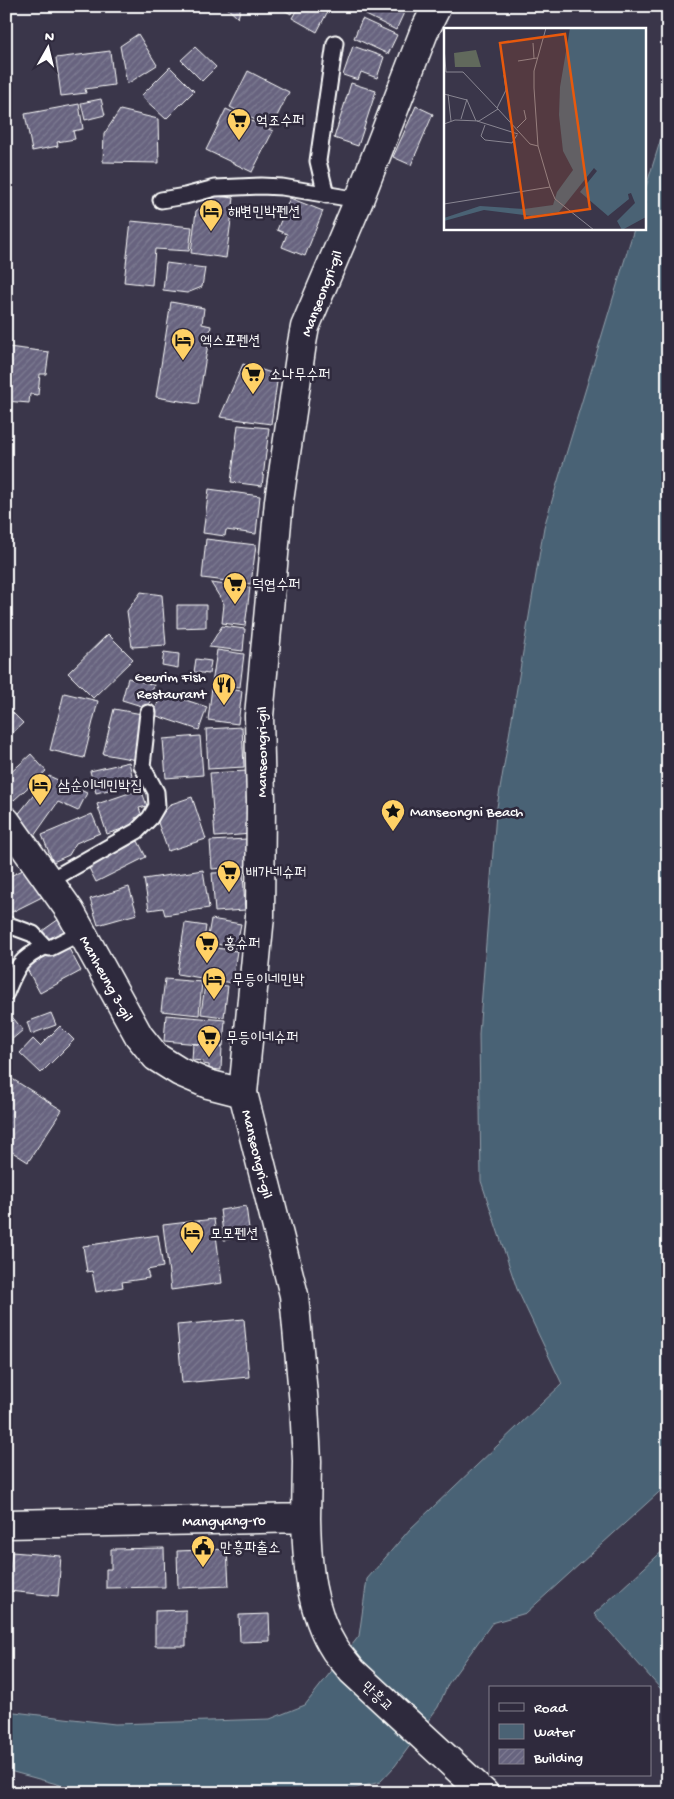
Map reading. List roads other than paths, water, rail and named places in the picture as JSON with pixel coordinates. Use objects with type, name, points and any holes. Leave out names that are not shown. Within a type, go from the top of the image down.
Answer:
[{"type":"street","name":"Manseongri-gil","points":[[306,1518],[307,1461],[304,1405],[294,1295],[243,1093],[260,916],[261,801],[259,716],[279,501],[305,328],[359,200],[424,32],[437,6]]},
{"type":"street","name":"Manheung 3-gil","points":[[6,821],[70,911],[139,1036],[156,1057],[180,1072],[208,1084],[243,1093]]},
{"type":"street","name":"Mangyang-ro","points":[[6,1524],[306,1518]]},
{"type":"street","name":"만흥교","points":[[306,1518],[307,1556],[311,1584],[322,1624],[335,1650],[352,1671],[484,1793]]},
{"type":"lane","points":[[326,195],[318,161],[335,43]]},
{"type":"lane","points":[[161,200],[215,188],[260,186],[282,187],[359,200]]},
{"type":"lane","points":[[49,881],[137,831],[150,818],[156,806],[156,792],[142,766],[148,713]]},
{"type":"lane","points":[[6,924],[33,934],[45,946],[50,948],[82,932]]},
{"type":"lane","points":[[6,993],[23,959],[45,946]]},
{"type":"water","points":[[668,116],[668,1484],[526,1613],[492,1623],[448,1684],[438,1707],[395,1766],[380,1782],[357,1788],[317,1793],[129,1793],[75,1789],[6,1770],[6,1711],[115,1724],[270,1719],[305,1705],[359,1636],[367,1579],[410,1529],[562,1384],[517,1289],[481,1181],[479,1034],[496,813],[544,527],[634,230],[646,230],[646,187]]},
{"type":"water","points":[[668,1546],[668,1697],[594,1614]]},
{"type":"place","name":"억조수퍼","points":[[239,141]]},
{"type":"place","name":"해변민박펜션","points":[[211,232]]},
{"type":"place","name":"엑스포펜션","points":[[183,361]]},
{"type":"place","name":"소나무수퍼","points":[[253,395]]},
{"type":"place","name":"덕엽수퍼","points":[[235,605]]},
{"type":"place","name":"Geurim Fish Restaurant","points":[[224,706]]},
{"type":"place","name":"삼순이네민박집","points":[[40,806]]},
{"type":"place","name":"Manseongni Beach","points":[[393,832]]},
{"type":"place","name":"배가네슈퍼","points":[[229,893]]},
{"type":"place","name":"홍슈퍼","points":[[207,964]]},
{"type":"place","name":"무등이네민박","points":[[214,1000]]},
{"type":"place","name":"무등이네슈퍼","points":[[209,1058]]},
{"type":"place","name":"모모펜션","points":[[192,1254]]},
{"type":"place","name":"만흥파출소","points":[[203,1568]]}]
